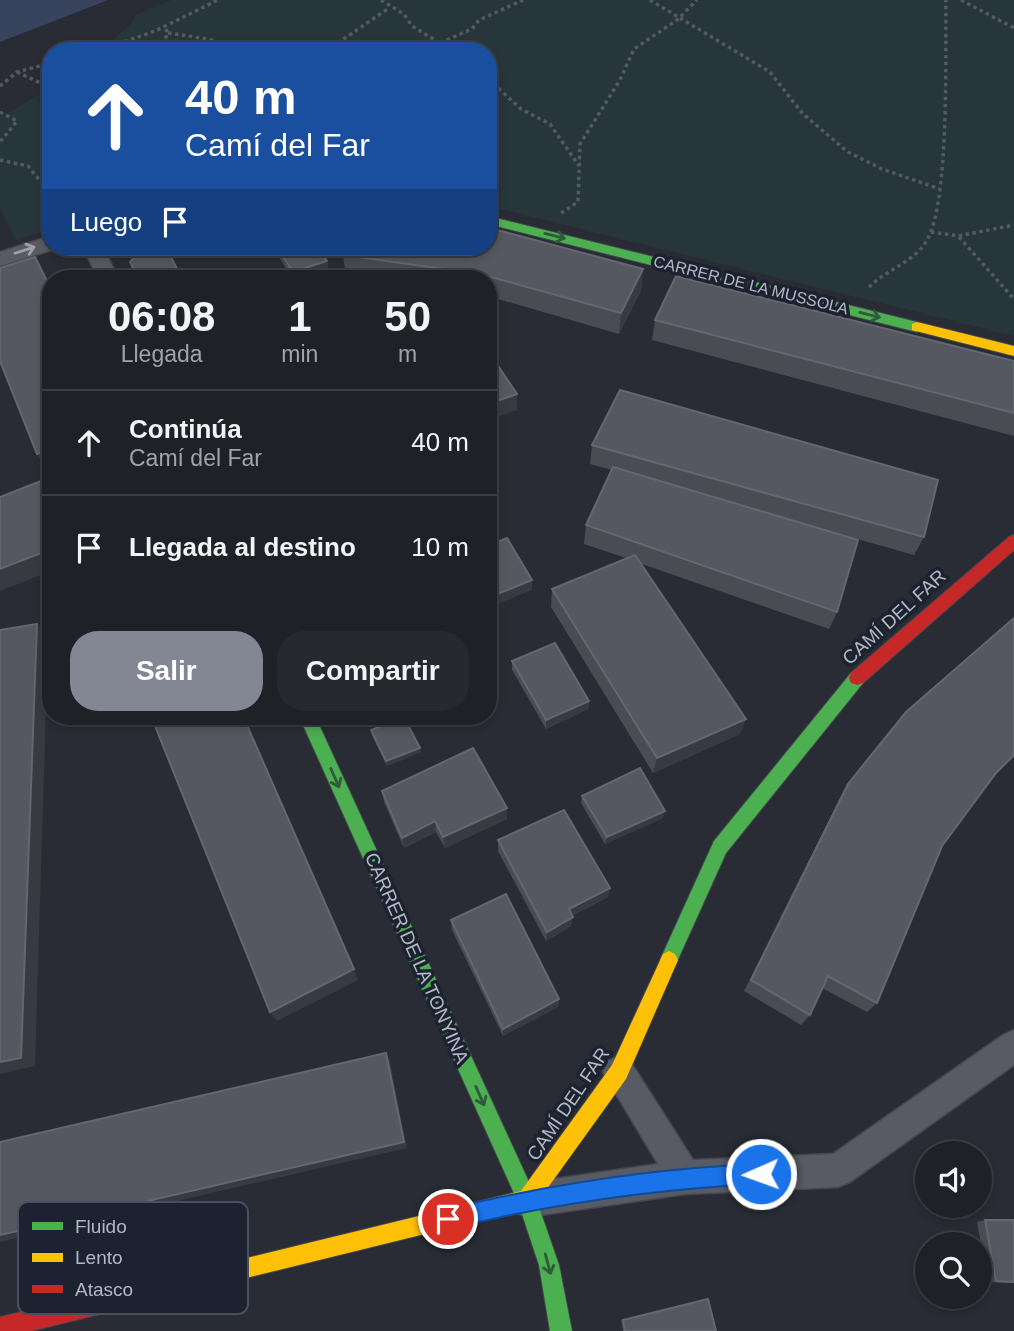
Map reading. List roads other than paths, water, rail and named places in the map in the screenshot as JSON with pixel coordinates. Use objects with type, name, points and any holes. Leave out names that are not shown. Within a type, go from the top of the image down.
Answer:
[{"type":"street","name":"CARRER DE LA MUSSOLA","points":[[497,222],[1014,351]]},
{"type":"street","points":[[0,259],[42,246]]},
{"type":"street","name":"CAMÍ DEL FAR","points":[[527,1200],[619,1072],[720,847],[864,669],[1014,541]]},
{"type":"street","name":"CARRER DE LA TONYINA","points":[[311,725],[527,1200],[549,1265],[561,1331]]},
{"type":"street","points":[[248,1268],[527,1200],[685,1177],[838,1170],[1014,1046]]},
{"type":"street","points":[[619,1072],[685,1177]]},
{"type":"street","points":[[0,1328],[58,1314]]},
{"type":"water","points":[[0,0],[108,0],[0,42]]}]
